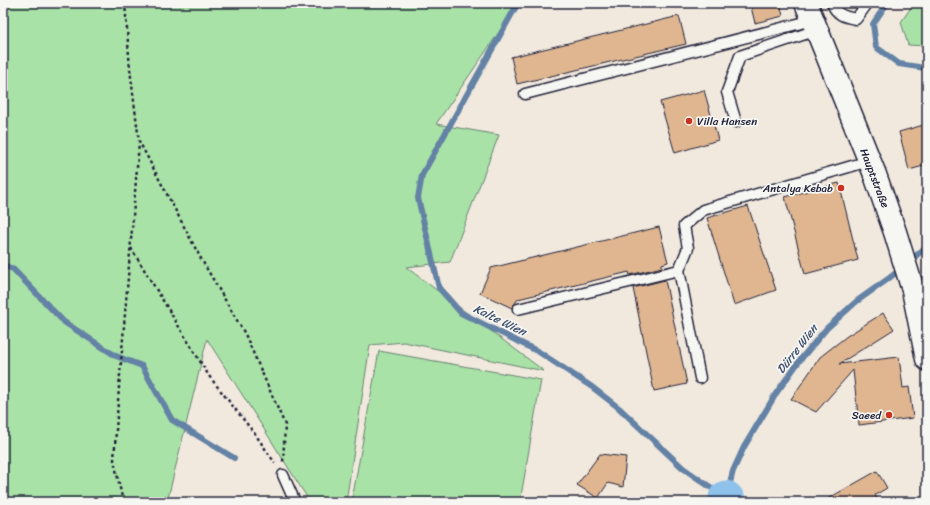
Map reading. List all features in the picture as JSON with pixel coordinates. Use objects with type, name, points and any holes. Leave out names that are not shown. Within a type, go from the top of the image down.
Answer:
[{"type":"main road","name":"Hauptstraße","points":[[812,18],[869,161],[895,232],[913,290],[927,359]]},
{"type":"lane","points":[[832,3],[833,7],[842,17],[856,19],[867,4]]},
{"type":"lane","points":[[525,94],[812,18]]},
{"type":"lane","points":[[736,122],[727,92],[740,56],[812,18]]},
{"type":"lane","points":[[700,378],[679,270],[688,248],[684,226],[703,210],[869,161]]},
{"type":"lane","points":[[518,309],[679,270]]},
{"type":"lane","points":[[283,475],[295,502]]},
{"type":"path","points":[[124,502],[114,460],[119,379],[139,141],[130,69],[125,3]]},
{"type":"path","points":[[139,141],[200,257],[245,334],[285,425],[283,475]]},
{"type":"path","points":[[131,247],[210,376],[255,434],[283,475]]},
{"type":"green space","points":[[3,3],[333,3],[335,9],[342,3],[519,3],[436,124],[499,135],[450,262],[406,267],[544,371],[404,342],[370,345],[346,502],[310,502],[207,339],[167,502],[3,502]]},
{"type":"green space","points":[[914,3],[927,3],[927,46],[908,45],[901,22]]},
{"type":"green space","points":[[379,351],[541,380],[520,502],[362,502],[352,500]]},
{"type":"building","points":[[750,3],[780,3],[783,16],[755,23]]},
{"type":"building","points":[[679,16],[686,44],[517,84],[511,57]]},
{"type":"building","name":"Villa Hansen","points":[[704,90],[718,140],[675,153],[660,102]]},
{"type":"building","points":[[927,124],[927,165],[909,170],[899,132]]},
{"type":"building","points":[[839,183],[858,260],[805,274],[785,197]]},
{"type":"building","points":[[748,206],[776,290],[734,305],[707,218]]},
{"type":"building","points":[[659,227],[668,262],[662,264],[662,267],[630,275],[629,272],[518,299],[512,308],[480,293],[491,268]]},
{"type":"building","points":[[665,280],[687,384],[654,391],[633,288]]},
{"type":"building","points":[[883,313],[894,329],[839,364],[899,357],[903,388],[909,387],[913,418],[859,425],[853,370],[816,412],[791,399],[820,357],[847,336]]},
{"type":"building","points":[[600,454],[626,457],[623,487],[608,483],[598,498],[577,485]]},
{"type":"building","points":[[877,471],[887,488],[875,495],[879,502],[822,502]]},
{"type":"waterway","name":"Kalte Wien","points":[[518,3],[422,175],[418,198],[439,288],[461,313],[539,352],[592,387],[619,408],[683,468],[726,498],[733,471],[744,447],[777,392],[800,360],[827,328],[857,301],[902,268]]},
{"type":"waterway","name":"Dürre Wien","points":[[887,3],[873,24],[876,47],[899,64],[927,69]]},
{"type":"waterway","name":"Dürre Wien","points":[[909,262],[927,246]]},
{"type":"waterway","points":[[3,265],[13,269],[64,322],[116,356],[142,366],[172,420],[234,458]]},
{"type":"waterway","name":"Dürre Wien","points":[[726,498],[729,502]]},
{"type":"place","name":"Villa Hansen","points":[[689,121]]},
{"type":"place","name":"Antalya Kebab","points":[[841,188]]},
{"type":"place","name":"Saeed","points":[[889,415]]}]
